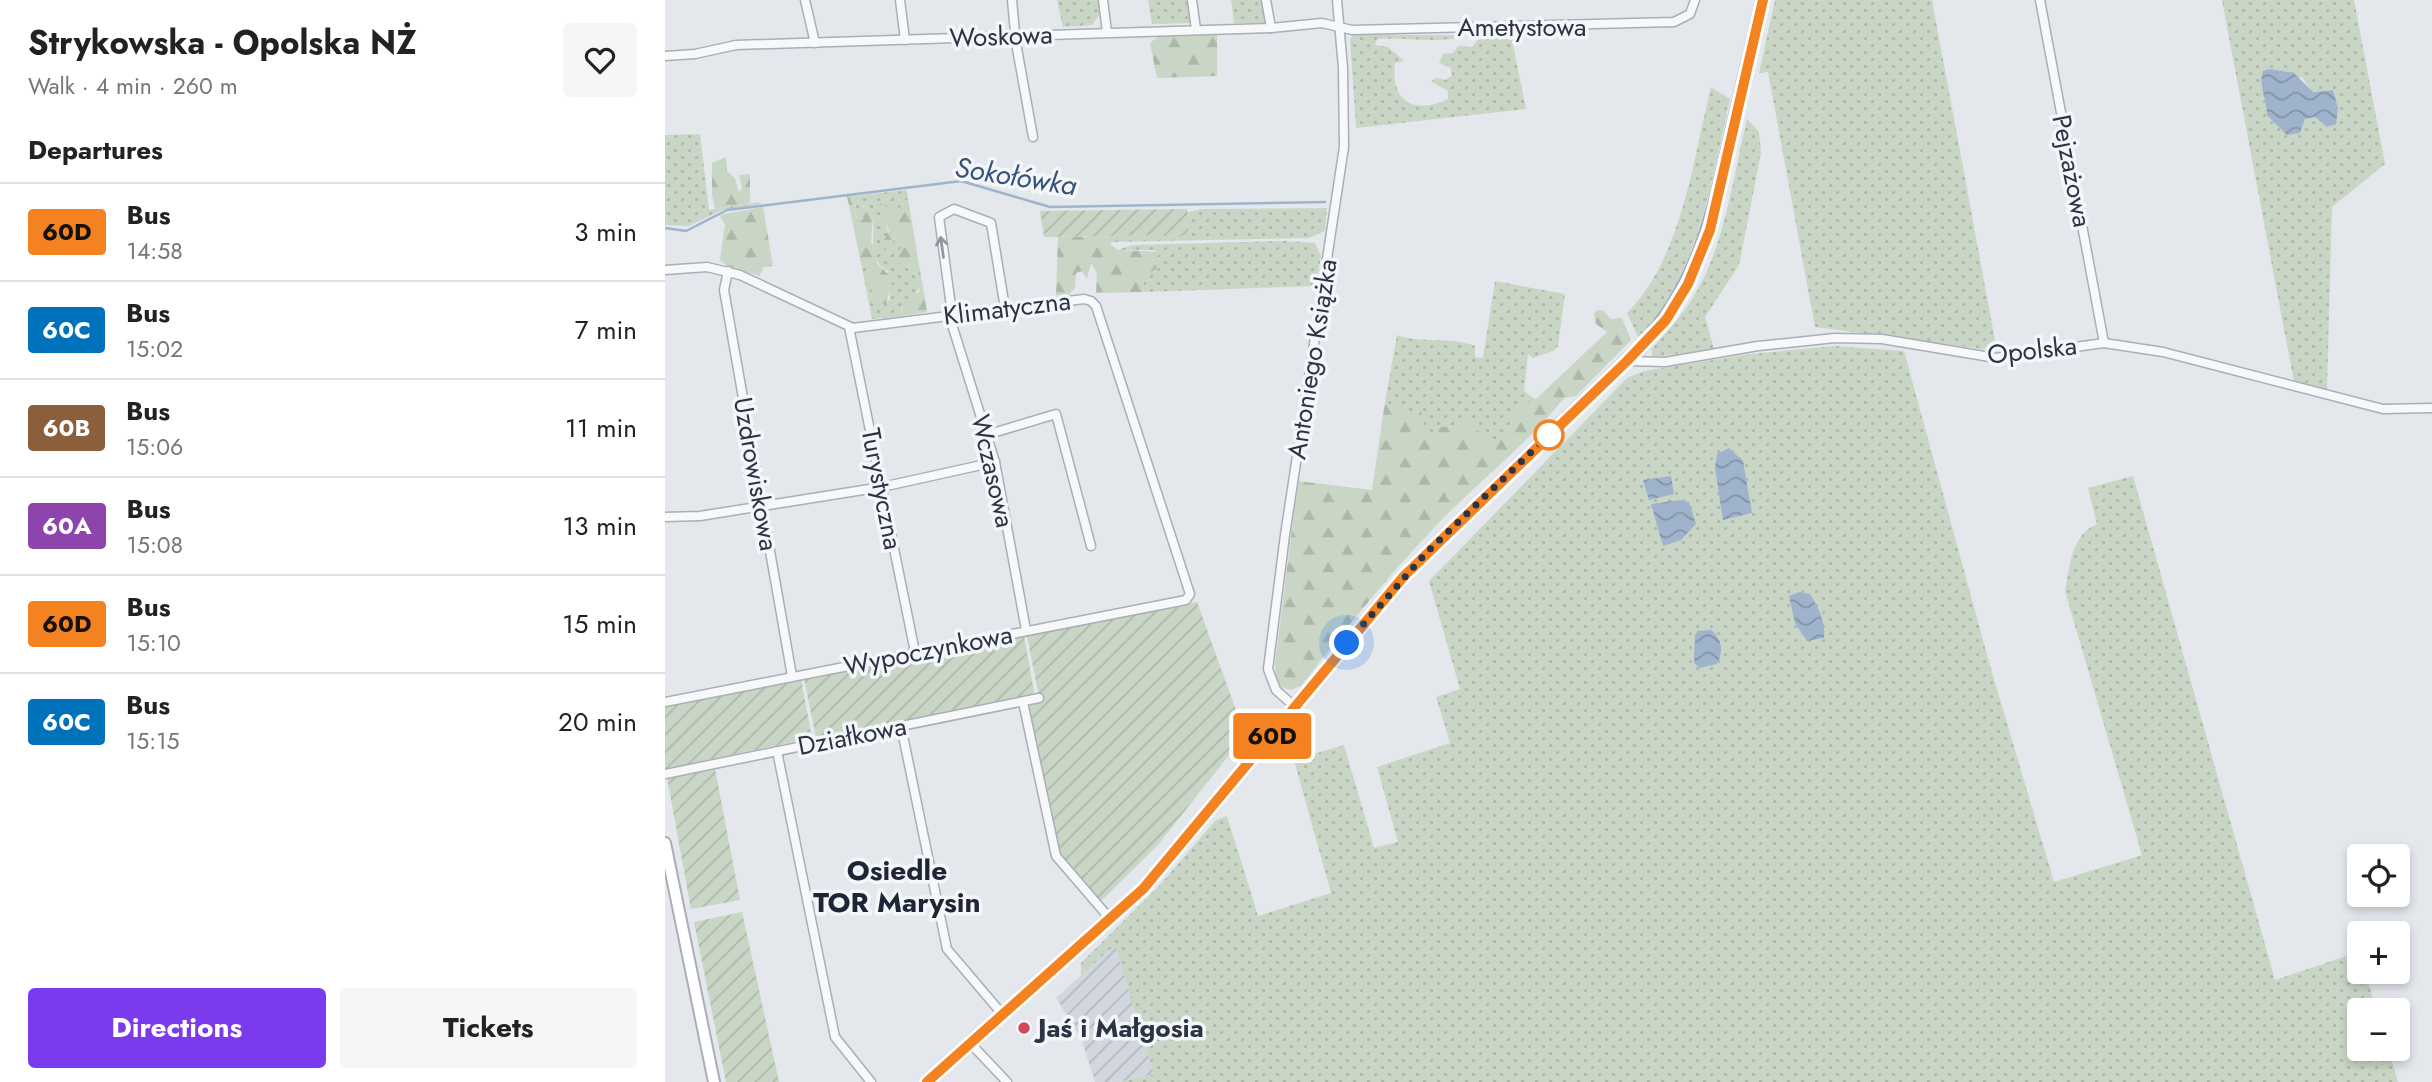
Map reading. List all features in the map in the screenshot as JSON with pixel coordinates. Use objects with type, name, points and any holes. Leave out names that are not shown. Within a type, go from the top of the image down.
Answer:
[{"type":"main road","points":[[927,1082],[1111,920],[1170,860],[1364,622],[1427,552],[1653,335],[1677,303],[1705,244],[1762,0]]},
{"type":"street","points":[[805,0],[815,43]]},
{"type":"street","points":[[900,0],[905,40]]},
{"type":"street","points":[[1012,0],[1033,137]]},
{"type":"street","points":[[1103,0],[1107,32]]},
{"type":"street","points":[[1192,0],[1196,29]]},
{"type":"street","points":[[1266,0],[1271,28]]},
{"type":"street","name":"Antoniego Książka","points":[[1295,707],[1276,690],[1268,668],[1285,535],[1343,155],[1343,68],[1337,25],[1337,0]]},
{"type":"street","name":"Ametystowa","points":[[1337,25],[1352,30],[1674,22],[1690,14],[1695,0]]},
{"type":"street","name":"Pejzażowa","points":[[2040,0],[2103,343]]},
{"type":"street","name":"Woskowa","points":[[665,56],[695,54],[736,45],[1271,28],[1322,23],[1337,25]]},
{"type":"street","name":"Wczasowa","points":[[1005,308],[991,223],[954,209],[939,217],[951,314],[995,462],[1026,630]]},
{"type":"street","points":[[665,270],[707,267],[728,271],[849,327]]},
{"type":"street","name":"Uzdrowiskowa","points":[[728,271],[724,290],[792,676]]},
{"type":"street","name":"Klimatyczna","points":[[849,327],[1084,299],[1094,303],[1190,597]]},
{"type":"street","name":"Turystyczna","points":[[849,327],[915,652]]},
{"type":"street","name":"Opolska","points":[[1627,361],[1665,362],[1758,346],[1835,338],[1882,339],[1996,358],[2103,343],[2162,352],[2383,409],[2432,408]]},
{"type":"street","points":[[986,435],[1056,414],[1091,546]]},
{"type":"street","points":[[665,517],[695,516],[882,487],[995,462]]},
{"type":"street","name":"Wypoczynkowa","points":[[665,702],[1186,600],[1190,597]]},
{"type":"street","name":"Działkowa","points":[[665,774],[1039,698]]},
{"type":"street","points":[[1023,702],[1053,848],[1060,861],[1111,920]]},
{"type":"street","points":[[901,726],[947,949],[1003,1015]]},
{"type":"street","points":[[778,751],[835,1037],[871,1082]]},
{"type":"street","points":[[665,843],[713,1082]]},
{"type":"street","points":[[971,1044],[1007,1082]]},
{"type":"shaded area","points":[[1115,944],[1154,1074],[1120,1082],[1095,1082],[1081,1038],[1056,998]]},
{"type":"green space","points":[[1057,0],[1100,0],[1102,11],[1092,25],[1063,27]]},
{"type":"green space","points":[[1148,0],[1190,0],[1190,23],[1152,24]]},
{"type":"green space","points":[[1231,0],[1263,0],[1265,23],[1234,23]]},
{"type":"green space","points":[[1775,0],[1932,0],[1997,351],[1815,327],[1768,72],[1759,73]]},
{"type":"green space","points":[[2222,0],[2354,0],[2385,164],[2332,207],[2327,389],[2294,382]],"holes":[[[2302,77],[2312,92],[2333,90],[2337,114],[2305,119],[2300,133],[2284,128],[2273,119],[2267,109],[2269,105],[2261,85]]]},
{"type":"green space","points":[[1482,34],[1512,40],[1526,109],[1356,128],[1350,39],[1353,35],[1453,35],[1458,38],[1377,39],[1375,45],[1388,47],[1404,61],[1395,63],[1394,76],[1401,96],[1407,102],[1425,106],[1448,99],[1448,91],[1431,81],[1437,78],[1446,80],[1452,75],[1451,68],[1439,63],[1443,54],[1453,53],[1458,46],[1472,47]]},
{"type":"green space","points":[[1160,35],[1217,35],[1217,76],[1157,78],[1150,43]]},
{"type":"green space","points":[[1711,87],[1730,99],[1709,195],[1689,256],[1676,285],[1639,339],[1627,313],[1646,290],[1673,237],[1691,176]]},
{"type":"green space","points":[[1747,119],[1759,132],[1761,153],[1739,265],[1705,317],[1714,349],[1653,357],[1651,350],[1686,308],[1709,265],[1725,217]]},
{"type":"green space","points":[[700,134],[709,210],[758,202],[762,204],[722,210],[689,226],[665,225],[665,135]]},
{"type":"green space","points":[[726,157],[727,171],[735,178],[739,192],[742,188],[739,175],[750,174],[750,203],[715,209],[712,163]]},
{"type":"green space","points":[[907,190],[908,199],[901,205],[899,212],[887,207],[881,209],[893,248],[893,240],[902,234],[903,262],[907,263],[921,287],[901,308],[903,316],[872,319],[862,268],[867,267],[886,305],[890,298],[888,271],[877,261],[873,247],[873,216],[865,205],[862,206],[864,219],[857,220],[853,196]]},
{"type":"green space","points":[[847,196],[853,196],[857,220],[864,219],[860,211],[865,205],[873,216],[871,243],[876,247],[877,263],[893,279],[886,305],[871,297],[867,268],[862,268]]},
{"type":"green space","points":[[908,199],[927,312],[903,316],[902,307],[905,301],[919,292],[921,287],[907,263],[897,264],[894,259],[901,247],[901,235],[893,239],[893,248],[888,251],[881,245],[889,231],[878,202],[887,207],[894,202],[899,211]]},
{"type":"green space","points":[[763,207],[773,266],[763,267],[760,276],[727,266],[720,260],[725,225],[719,215]]},
{"type":"green space","points":[[1327,208],[1325,231],[1309,238],[1109,242],[1110,236],[1187,235],[1189,212],[1201,209]]},
{"type":"green space","points":[[1187,209],[1190,221],[1187,235],[1044,237],[1040,211]]},
{"type":"green space","points":[[1110,236],[1111,245],[1118,250],[1163,252],[1152,260],[1158,264],[1157,268],[1143,277],[1144,292],[1096,293],[1097,273],[1091,263],[1087,279],[1082,271],[1076,273],[1075,288],[1069,295],[1056,295],[1058,237]]},
{"type":"green space","points":[[1285,241],[1315,243],[1321,256],[1316,286],[1144,292],[1143,277],[1155,256],[1160,254],[1154,250],[1118,250],[1132,245]]},
{"type":"green space","points":[[1495,281],[1565,294],[1558,346],[1553,351],[1533,358],[1528,354],[1524,391],[1536,400],[1516,408],[1511,425],[1494,442],[1477,430],[1474,418],[1456,426],[1434,427],[1438,434],[1434,444],[1419,431],[1421,411],[1411,417],[1385,402],[1397,335],[1465,343],[1475,346],[1475,357],[1483,358]]},
{"type":"green space","points":[[1598,310],[1604,311],[1611,319],[1622,318],[1631,340],[1576,396],[1564,398],[1533,433],[1432,530],[1381,587],[1301,686],[1291,690],[1281,687],[1276,678],[1275,664],[1298,481],[1372,490],[1385,402],[1411,417],[1421,411],[1424,422],[1420,431],[1433,444],[1438,434],[1433,427],[1456,426],[1457,420],[1475,418],[1477,430],[1494,442],[1511,425],[1516,408],[1536,399],[1607,332],[1596,324],[1594,313]]},
{"type":"green space","points":[[1835,346],[1904,351],[1989,662],[2054,882],[2142,855],[2065,591],[2070,562],[2077,543],[2088,529],[2097,524],[2088,488],[2133,476],[2275,980],[2347,956],[2347,984],[2369,984],[2373,998],[2347,998],[2347,1061],[2392,1061],[2398,1082],[1120,1082],[1154,1074],[1115,945],[1081,975],[1081,963],[1159,886],[1215,821],[1227,816],[1258,916],[1331,893],[1294,760],[1344,745],[1374,848],[1398,842],[1377,767],[1450,743],[1436,697],[1460,689],[1429,581],[1627,378],[1644,371],[1750,354]]},
{"type":"green space","points":[[1197,602],[1245,735],[1157,846],[1101,901],[1062,856],[1055,843],[1027,704],[1040,702],[1027,636]]},
{"type":"green space","points":[[1024,636],[1034,691],[1032,695],[816,738],[804,679]]},
{"type":"green space","points":[[801,679],[812,738],[665,769],[665,706]]},
{"type":"green space","points":[[715,769],[740,900],[691,909],[667,778]]},
{"type":"green space","points":[[742,912],[779,1082],[726,1082],[694,922]]},
{"type":"water","points":[[2269,69],[2294,73],[2313,92],[2333,90],[2338,108],[2336,124],[2327,127],[2315,117],[2305,119],[2300,133],[2287,135],[2267,115],[2262,76],[2263,71]]},
{"type":"water","points":[[1729,448],[1743,461],[1752,513],[1723,520],[1715,468],[1717,454]]},
{"type":"water","points":[[1671,476],[1674,494],[1649,500],[1643,480]]},
{"type":"water","points":[[1680,500],[1689,502],[1696,524],[1681,540],[1663,546],[1651,504]]},
{"type":"water","points":[[1799,592],[1810,594],[1816,604],[1823,620],[1824,638],[1807,641],[1795,623],[1789,596]]},
{"type":"water","points":[[1711,630],[1720,641],[1719,659],[1717,664],[1700,668],[1694,663],[1695,635],[1698,631]]},
{"type":"waterway","name":"Sokołówka","points":[[665,228],[686,231],[727,210],[961,181],[1050,207],[1325,202]]},
{"type":"bus line","name":"60D","points":[[927,1082],[1143,889],[1193,834],[1404,576],[1666,320],[1688,284],[1710,230],[1763,0]]},
{"type":"place","name":"Jaś i Małgosia","points":[[1024,1028]]},
{"type":"district","name":"Osiedle TOR Marysin","points":[[897,886]]},
{"type":"route","points":[[1347,643],[1427,552],[1549,435]]}]
